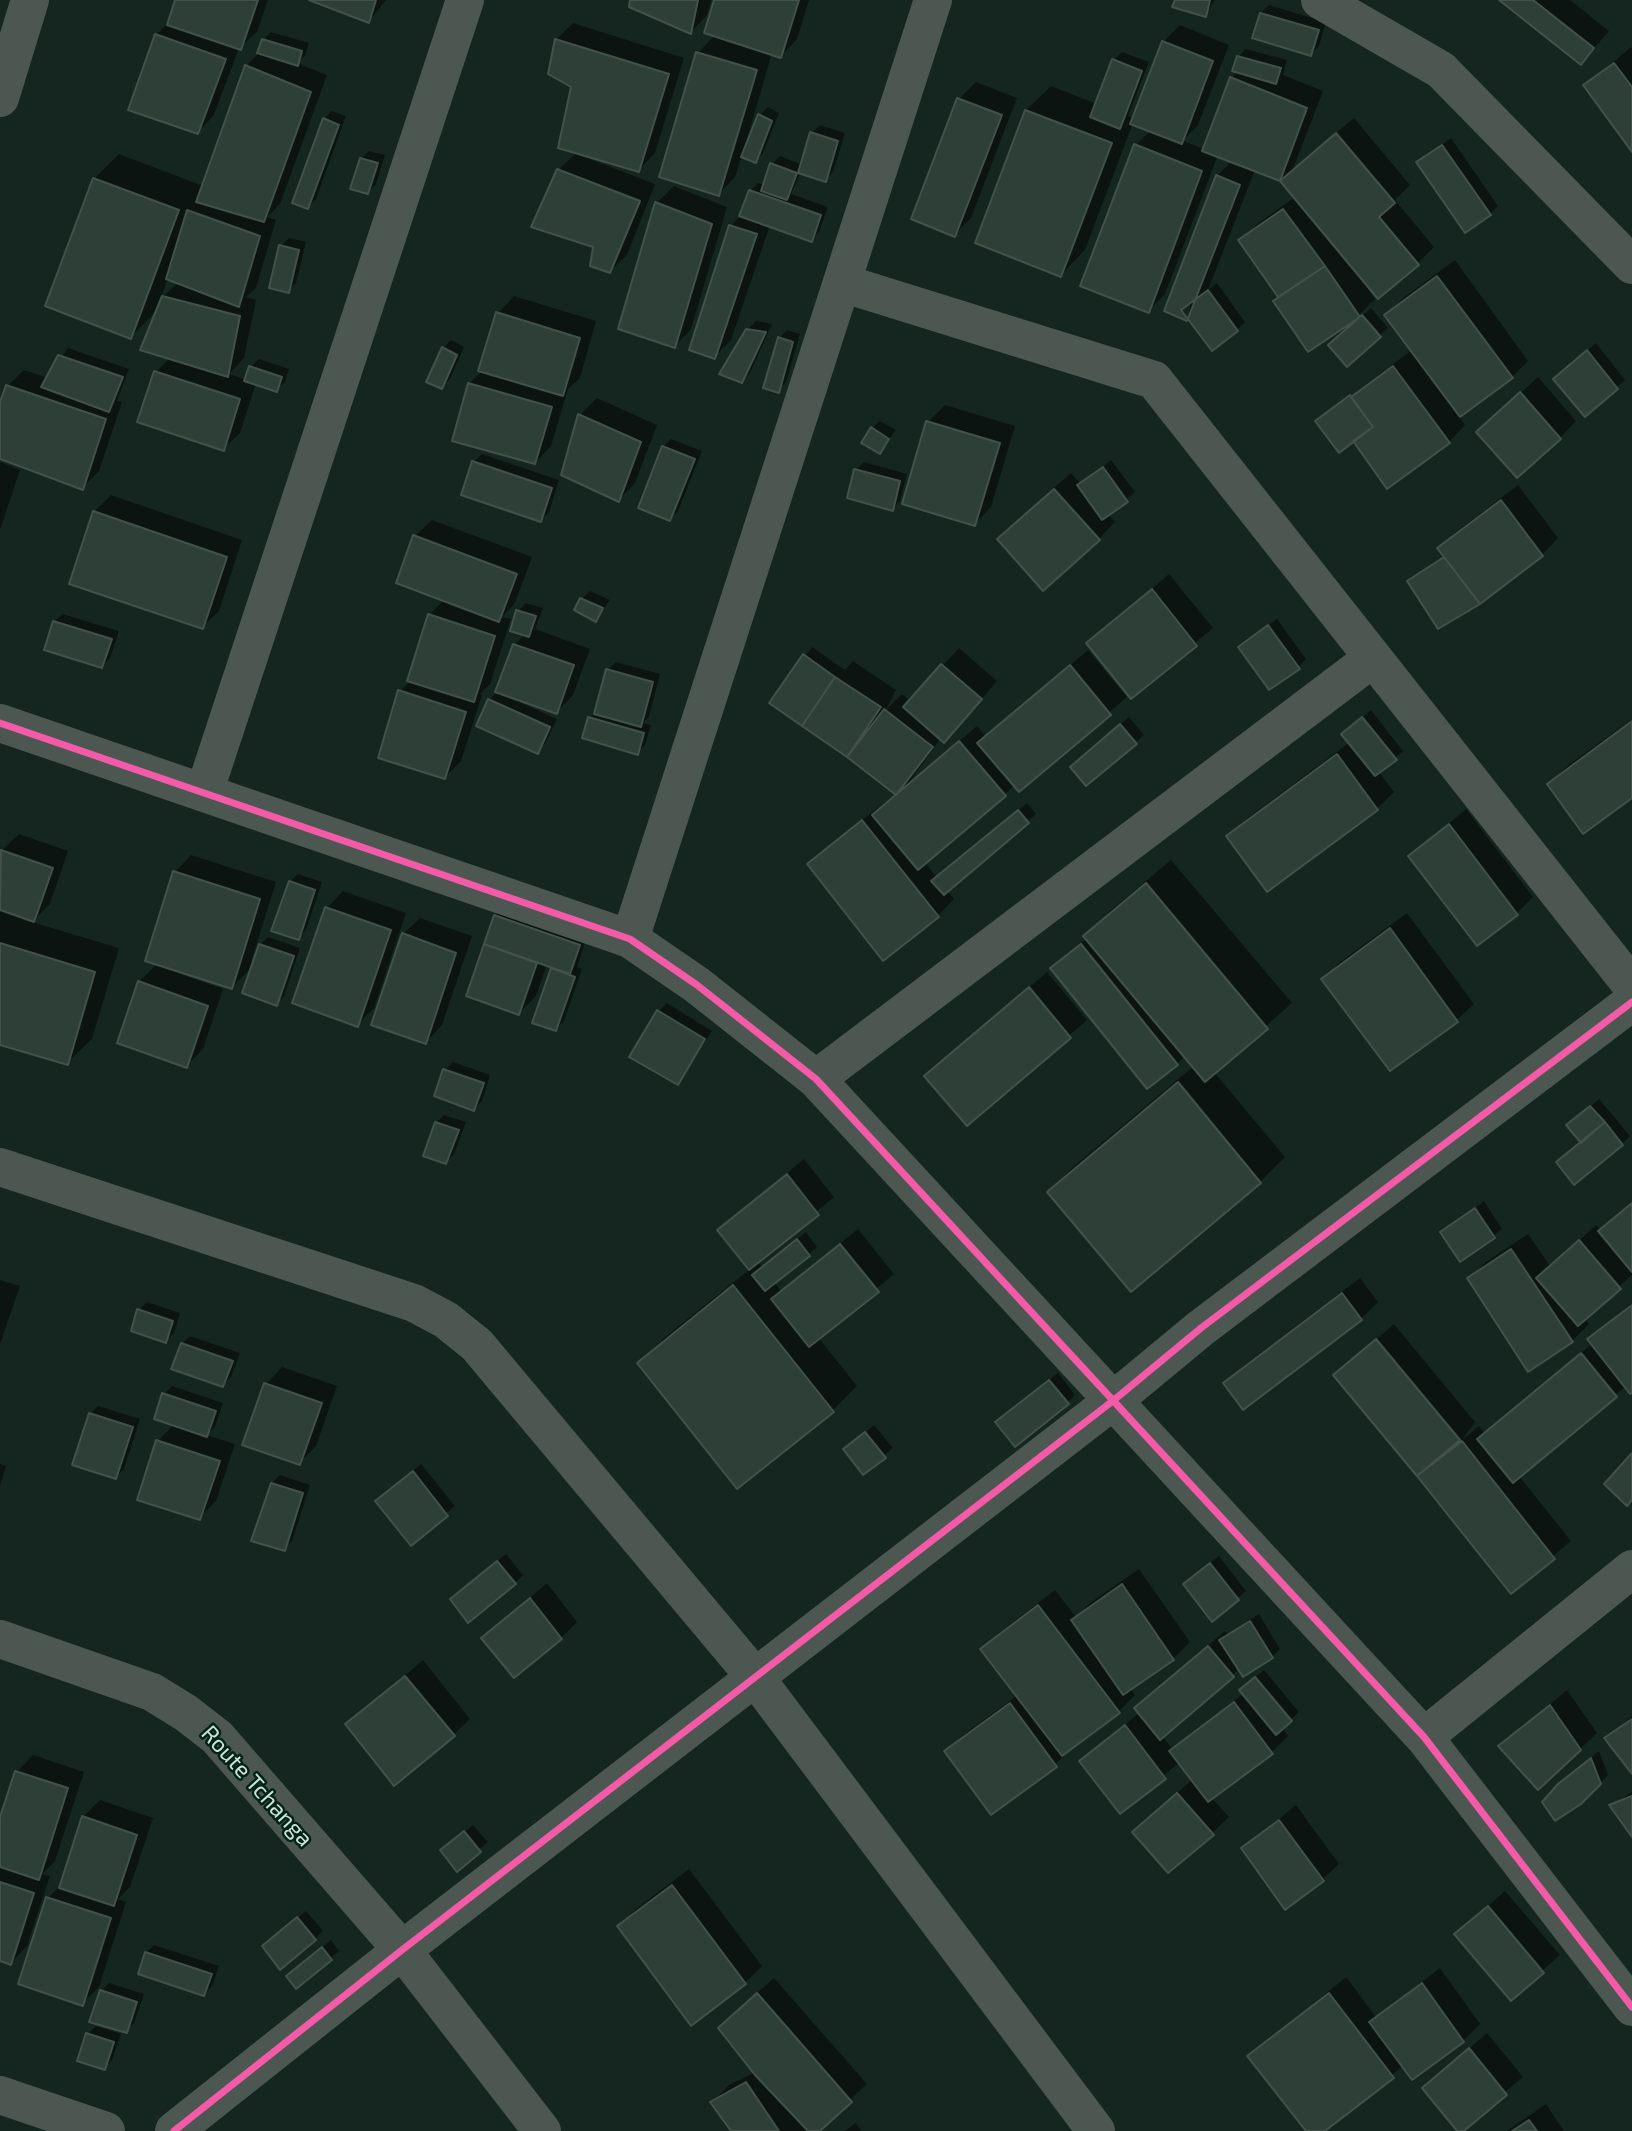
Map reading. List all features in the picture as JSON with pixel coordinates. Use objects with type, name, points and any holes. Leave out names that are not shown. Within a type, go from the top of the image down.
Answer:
[{"type":"street","points":[[204,793],[464,0]]},
{"type":"street","points":[[629,939],[933,0]]},
{"type":"street","points":[[1320,0],[1441,71],[1632,265]]},
{"type":"street","points":[[0,98],[19,3]]},
{"type":"street","points":[[842,283],[1154,380],[1632,986]]},
{"type":"street","points":[[816,1079],[1373,658]]},
{"type":"street","points":[[0,723],[629,939],[697,985],[816,1079],[1424,1737],[1632,2007]]},
{"type":"street","points":[[174,2131],[402,1950],[1114,1400],[1200,1328],[1632,1002]]},
{"type":"street","points":[[0,1167],[414,1303],[446,1320],[477,1345],[755,1677],[1096,2131]]},
{"type":"street","points":[[1424,1737],[1632,1569]]},
{"type":"street","name":"Route Tchanga","points":[[0,1639],[127,1682],[186,1713],[217,1737],[402,1950],[542,2131]]},
{"type":"street","points":[[0,2095],[106,2131]]},
{"type":"building","points":[[175,0],[258,0],[241,50],[167,25]]},
{"type":"building","points":[[309,0],[376,0],[369,23]]},
{"type":"building","points":[[630,0],[698,0],[691,34],[629,7]]},
{"type":"building","points":[[714,0],[799,0],[781,58],[704,33]]},
{"type":"building","points":[[1175,0],[1210,0],[1206,17],[1172,7]]},
{"type":"building","points":[[1499,0],[1533,0],[1594,48],[1581,65]]},
{"type":"building","points":[[1260,13],[1319,30],[1311,56],[1252,38]]},
{"type":"building","points":[[155,34],[226,59],[198,134],[128,110]]},
{"type":"building","points":[[262,39],[302,51],[298,66],[257,53]]},
{"type":"building","points":[[555,39],[669,74],[639,172],[558,148],[571,87],[548,74]]},
{"type":"building","points":[[1162,41],[1213,61],[1182,144],[1130,124]]},
{"type":"building","points":[[696,52],[757,70],[719,196],[659,177]]},
{"type":"building","points":[[1237,56],[1281,68],[1276,84],[1232,71]]},
{"type":"building","points":[[1112,59],[1142,71],[1120,129],[1090,117]]},
{"type":"building","points":[[1614,63],[1632,87],[1632,152],[1583,85]]},
{"type":"building","points":[[245,65],[311,92],[264,222],[196,202]]},
{"type":"building","points":[[1230,77],[1307,108],[1280,181],[1202,151]]},
{"type":"building","points":[[957,98],[1002,115],[955,237],[911,219]]},
{"type":"building","points":[[1025,110],[1112,143],[1061,277],[975,243]]},
{"type":"building","points":[[758,114],[772,121],[756,163],[741,157]]},
{"type":"building","points":[[323,118],[339,125],[308,209],[292,203]]},
{"type":"building","points":[[810,132],[838,141],[826,182],[798,173]]},
{"type":"building","points":[[1336,133],[1395,203],[1379,217],[1419,265],[1378,299],[1280,181]]},
{"type":"building","points":[[1134,144],[1202,171],[1149,313],[1080,286]]},
{"type":"building","points":[[1442,145],[1491,215],[1465,233],[1416,162]]},
{"type":"building","points":[[360,158],[378,163],[368,194],[350,189]]},
{"type":"building","points":[[770,163],[797,173],[787,200],[761,191]]},
{"type":"building","points":[[557,169],[640,201],[610,273],[590,266],[593,247],[531,227]]},
{"type":"building","points":[[1216,175],[1240,185],[1187,321],[1164,311]]},
{"type":"building","points":[[93,178],[179,210],[131,339],[45,306]]},
{"type":"building","points":[[749,190],[821,215],[812,242],[739,216]]},
{"type":"building","points":[[655,202],[712,224],[675,348],[618,329]]},
{"type":"building","points":[[1283,209],[1325,266],[1278,297],[1238,240]]},
{"type":"building","points":[[187,210],[260,236],[239,307],[166,279]]},
{"type":"building","points":[[729,225],[757,234],[715,359],[689,350]]},
{"type":"building","points":[[279,245],[299,250],[289,293],[269,288]]},
{"type":"building","points":[[1325,266],[1360,317],[1308,352],[1273,301]]},
{"type":"building","points":[[1437,276],[1513,378],[1460,417],[1384,315]]},
{"type":"building","points":[[1208,290],[1238,331],[1212,351],[1181,310]]},
{"type":"building","points":[[162,296],[240,316],[228,377],[140,350]]},
{"type":"building","points":[[496,312],[580,338],[563,396],[478,371]]},
{"type":"building","points":[[1362,315],[1381,337],[1347,367],[1328,345]]},
{"type":"building","points":[[746,329],[766,332],[742,383],[719,374]]},
{"type":"building","points":[[778,337],[793,342],[779,393],[763,388]]},
{"type":"building","points":[[442,347],[457,355],[442,389],[426,382]]},
{"type":"building","points":[[1587,350],[1618,389],[1585,417],[1553,379]]},
{"type":"building","points":[[58,355],[123,377],[109,412],[41,387]]},
{"type":"building","points":[[249,366],[282,377],[277,392],[244,381]]},
{"type":"building","points":[[1393,366],[1450,443],[1387,489],[1353,441],[1373,427],[1351,397]]},
{"type":"building","points":[[154,371],[240,399],[224,451],[137,422]]},
{"type":"building","points":[[468,383],[552,407],[535,464],[452,441]]},
{"type":"building","points":[[6,385],[106,419],[83,490],[0,459],[0,402]]},
{"type":"building","points":[[1520,392],[1561,439],[1517,478],[1476,432]]},
{"type":"building","points":[[1350,395],[1373,427],[1339,453],[1315,421]]},
{"type":"building","points":[[578,414],[641,442],[619,502],[561,475]]},
{"type":"building","points":[[926,421],[1000,443],[975,526],[902,504]]},
{"type":"building","points":[[871,427],[889,439],[880,454],[861,443]]},
{"type":"building","points":[[662,446],[695,459],[670,521],[638,508]]},
{"type":"building","points":[[472,461],[552,488],[541,522],[461,495]]},
{"type":"building","points":[[1103,467],[1128,502],[1102,520],[1077,485]]},
{"type":"building","points":[[854,469],[900,481],[893,511],[847,498]]},
{"type":"building","points":[[1054,489],[1100,540],[1043,591],[997,539]]},
{"type":"building","points":[[1501,500],[1543,556],[1480,604],[1437,548]]},
{"type":"building","points":[[93,511],[227,557],[203,629],[69,584]]},
{"type":"building","points":[[413,535],[517,574],[499,622],[396,583]]},
{"type":"building","points":[[1444,557],[1480,604],[1438,629],[1407,581]]},
{"type":"building","points":[[1152,589],[1197,646],[1131,699],[1086,643]]},
{"type":"building","points":[[580,598],[603,608],[596,622],[574,610]]},
{"type":"building","points":[[516,610],[536,616],[529,637],[510,631]]},
{"type":"building","points":[[428,614],[495,636],[474,702],[407,681]]},
{"type":"building","points":[[53,621],[112,639],[102,668],[44,650]]},
{"type":"building","points":[[1268,625],[1300,669],[1269,690],[1238,647]]},
{"type":"building","points":[[513,644],[574,665],[557,714],[495,692]]},
{"type":"building","points":[[803,654],[835,677],[802,726],[769,703]]},
{"type":"building","points":[[941,664],[982,699],[944,743],[903,707]]},
{"type":"building","points":[[1070,665],[1111,715],[1019,792],[977,743]]},
{"type":"building","points":[[606,669],[653,682],[641,727],[594,714]]},
{"type":"building","points":[[835,677],[881,707],[847,757],[802,726]]},
{"type":"building","points":[[398,690],[466,712],[445,779],[378,758]]},
{"type":"building","points":[[488,699],[550,727],[538,754],[476,726]]},
{"type":"building","points":[[884,709],[933,747],[896,795],[847,757]]},
{"type":"building","points":[[588,717],[644,733],[638,755],[582,738]]},
{"type":"building","points":[[1362,717],[1397,760],[1375,776],[1341,734]]},
{"type":"building","points":[[1632,721],[1632,798],[1583,834],[1547,784]]},
{"type":"building","points":[[1120,724],[1137,744],[1086,786],[1070,767]]},
{"type":"building","points":[[959,741],[1006,796],[918,870],[872,815]]},
{"type":"building","points":[[1337,754],[1378,810],[1267,892],[1226,836]]},
{"type":"building","points":[[1018,810],[1029,823],[944,895],[931,881]]},
{"type":"building","points":[[862,820],[939,917],[883,961],[807,864]]},
{"type":"building","points":[[1449,824],[1518,915],[1477,946],[1408,856]]},
{"type":"building","points":[[1,850],[53,868],[34,922],[0,910]]},
{"type":"building","points":[[173,871],[260,899],[232,989],[145,961]]},
{"type":"building","points":[[289,881],[315,890],[299,940],[271,931]]},
{"type":"building","points":[[1146,883],[1268,1029],[1205,1082],[1083,936]]},
{"type":"building","points":[[325,907],[391,930],[358,1027],[292,1003]]},
{"type":"building","points":[[494,915],[580,945],[570,974],[484,944]]},
{"type":"building","points":[[1390,928],[1458,1022],[1390,1071],[1321,979]]},
{"type":"building","points":[[402,933],[456,953],[426,1044],[371,1025]]},
{"type":"building","points":[[0,943],[95,972],[68,1065],[0,1045]]},
{"type":"building","points":[[259,944],[294,956],[277,1006],[242,993]]},
{"type":"building","points":[[484,944],[537,963],[519,1015],[466,996]]},
{"type":"building","points":[[1081,944],[1178,1065],[1147,1089],[1050,968]]},
{"type":"building","points":[[551,968],[575,977],[556,1031],[532,1023]]},
{"type":"building","points":[[138,981],[208,1006],[187,1068],[117,1043]]},
{"type":"building","points":[[1029,987],[1071,1038],[967,1126],[924,1076]]},
{"type":"building","points":[[657,1010],[705,1039],[678,1085],[629,1057]]},
{"type":"building","points":[[443,1069],[484,1083],[474,1111],[434,1096]]},
{"type":"building","points":[[1178,1082],[1261,1183],[1131,1292],[1047,1192]]},
{"type":"building","points":[[1590,1106],[1605,1122],[1581,1143],[1566,1125]]},
{"type":"building","points":[[435,1122],[459,1130],[446,1164],[423,1156]]},
{"type":"building","points":[[1605,1122],[1623,1145],[1574,1185],[1556,1162]]},
{"type":"building","points":[[787,1174],[819,1215],[749,1270],[717,1230]]},
{"type":"building","points":[[1632,1203],[1632,1272],[1598,1231]]},
{"type":"building","points":[[1475,1208],[1495,1238],[1460,1262],[1440,1232]]},
{"type":"building","points":[[797,1239],[810,1256],[765,1291],[752,1275]]},
{"type":"building","points":[[1579,1240],[1621,1289],[1578,1326],[1536,1278]]},
{"type":"building","points":[[840,1244],[879,1292],[809,1347],[771,1299]]},
{"type":"building","points":[[1511,1249],[1573,1342],[1528,1372],[1467,1278]]},
{"type":"building","points":[[733,1285],[834,1412],[737,1489],[637,1363]]},
{"type":"building","points":[[1342,1293],[1362,1320],[1243,1410],[1223,1383]]},
{"type":"building","points":[[1632,1305],[1632,1393],[1630,1394],[1587,1339]]},
{"type":"building","points":[[137,1309],[173,1321],[166,1343],[131,1331]]},
{"type":"building","points":[[1376,1339],[1460,1440],[1417,1476],[1333,1375]]},
{"type":"building","points":[[181,1343],[233,1361],[223,1387],[171,1369]]},
{"type":"building","points":[[1581,1353],[1617,1397],[1513,1483],[1477,1439]]},
{"type":"building","points":[[1049,1380],[1069,1404],[1015,1447],[995,1422]]},
{"type":"building","points":[[264,1383],[322,1403],[300,1465],[242,1445]]},
{"type":"building","points":[[162,1393],[216,1411],[207,1437],[154,1419]]},
{"type":"building","points":[[89,1413],[133,1427],[116,1479],[72,1465]]},
{"type":"building","points":[[865,1432],[886,1458],[863,1475],[843,1449]]},
{"type":"building","points":[[156,1440],[220,1461],[200,1520],[137,1500]]},
{"type":"building","points":[[1462,1441],[1555,1559],[1511,1594],[1417,1476]]},
{"type":"building","points":[[1632,1453],[1632,1500],[1627,1506],[1604,1484]]},
{"type":"building","points":[[413,1471],[448,1516],[411,1546],[375,1501]]},
{"type":"building","points":[[271,1483],[303,1493],[285,1551],[251,1541]]},
{"type":"building","points":[[497,1561],[516,1584],[468,1623],[450,1599]]},
{"type":"building","points":[[1210,1563],[1239,1600],[1212,1622],[1183,1584]]},
{"type":"building","points":[[1122,1584],[1174,1660],[1123,1695],[1071,1620]]},
{"type":"building","points":[[530,1598],[562,1639],[514,1678],[481,1638]]},
{"type":"building","points":[[1038,1605],[1120,1713],[1062,1756],[980,1649]]},
{"type":"building","points":[[1250,1621],[1273,1658],[1243,1677],[1219,1640]]},
{"type":"building","points":[[1208,1646],[1234,1677],[1160,1740],[1134,1708]]},
{"type":"building","points":[[405,1676],[455,1736],[394,1786],[345,1724]]},
{"type":"building","points":[[1255,1677],[1292,1721],[1276,1735],[1239,1690]]},
{"type":"building","points":[[1234,1702],[1273,1754],[1208,1802],[1169,1751]]},
{"type":"building","points":[[1010,1703],[1057,1767],[991,1815],[944,1751]]},
{"type":"building","points":[[1550,1705],[1581,1750],[1538,1790],[1498,1746]]},
{"type":"building","points":[[1632,1719],[1632,1774],[1604,1738]]},
{"type":"building","points":[[1125,1725],[1166,1779],[1120,1814],[1079,1761]]},
{"type":"building","points":[[1591,1758],[1601,1784],[1581,1804],[1555,1821],[1542,1802],[1558,1784]]},
{"type":"building","points":[[15,1771],[68,1788],[39,1880],[0,1867],[0,1817]]},
{"type":"building","points":[[1177,1793],[1214,1835],[1168,1873],[1132,1832]]},
{"type":"building","points":[[1632,1796],[1632,1837],[1609,1805]]},
{"type":"building","points":[[82,1816],[137,1835],[114,1906],[59,1888]]},
{"type":"building","points":[[1279,1820],[1324,1881],[1285,1910],[1241,1848]]},
{"type":"building","points":[[464,1831],[481,1852],[457,1872],[440,1850]]},
{"type":"building","points":[[0,1882],[34,1893],[11,1965],[0,1961]]},
{"type":"building","points":[[672,1885],[746,1984],[691,2026],[617,1926]]},
{"type":"building","points":[[46,1897],[111,1918],[83,2006],[18,1984]]},
{"type":"building","points":[[1488,1906],[1544,1973],[1511,2001],[1454,1934]]},
{"type":"building","points":[[297,1917],[316,1940],[280,1970],[262,1946]]},
{"type":"building","points":[[322,1947],[332,1960],[296,1989],[286,1976]]},
{"type":"building","points":[[145,1952],[212,1974],[204,1996],[138,1974]]},
{"type":"building","points":[[1422,1983],[1464,2042],[1412,2080],[1369,2022]]},
{"type":"building","points":[[100,1990],[137,2002],[127,2033],[89,2022]]},
{"type":"building","points":[[757,1993],[852,2102],[820,2131],[808,2131],[755,2075],[718,2028]]},
{"type":"building","points":[[1329,1993],[1394,2078],[1325,2131],[1306,2131],[1247,2056]]},
{"type":"building","points":[[86,2033],[114,2042],[105,2070],[77,2061]]},
{"type":"building","points":[[1469,2048],[1507,2095],[1464,2131],[1457,2131],[1422,2088]]},
{"type":"building","points":[[746,2082],[779,2131],[731,2131],[710,2102]]},
{"type":"building","points":[[1529,2120],[1537,2131],[1512,2131]]},
{"type":"cycle path","points":[[0,723],[630,939],[697,985],[816,1079],[1424,1737],[1632,2007]]},
{"type":"cycle path","points":[[174,2131],[402,1950],[1114,1400],[1201,1328],[1632,1002]]}]
